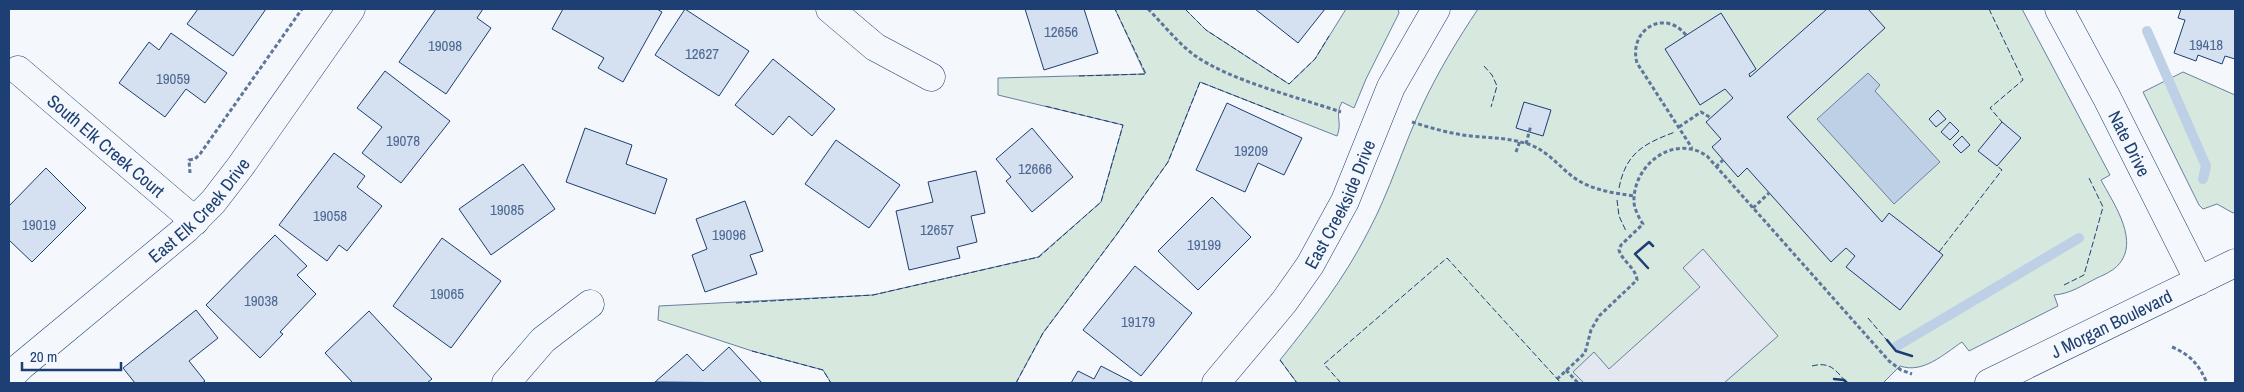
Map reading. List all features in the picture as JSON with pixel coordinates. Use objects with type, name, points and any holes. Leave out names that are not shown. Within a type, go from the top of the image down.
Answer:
[{"type":"street","name":"East Elk Creek Drive","points":[[9,378],[27,360],[195,221],[213,202],[240,167],[351,9]]},
{"type":"street","points":[[830,9],[875,47],[931,77]]},
{"type":"street","name":"East Creekside Drive","points":[[1216,383],[1284,302],[1315,257],[1345,201],[1387,95],[1436,9]]},
{"type":"street","name":"Nate Drive","points":[[2059,9],[2111,105],[2199,281]]},
{"type":"street","name":"South Elk Creek Court","points":[[18,70],[195,221]]},
{"type":"street","name":"J Morgan Boulevard","points":[[1989,383],[2235,263]]},
{"type":"street","points":[[506,383],[543,340],[590,304]]},
{"type":"path","points":[[190,173],[189,160],[195,159],[200,154],[302,9]]},
{"type":"path","points":[[1148,9],[1181,44],[1205,62],[1247,80],[1340,112]]},
{"type":"path","points":[[1686,35],[1678,27],[1666,23],[1652,25],[1644,30],[1638,38],[1635,50],[1637,63],[1692,149]]},
{"type":"path","points":[[1679,127],[1702,112],[1711,118]]},
{"type":"path","points":[[1412,122],[1462,134],[1496,137],[1520,142],[1546,153],[1573,177],[1586,185],[1604,191],[1635,196]]},
{"type":"path","points":[[1526,144],[1531,125]]},
{"type":"path","points":[[1516,152],[1520,142]]},
{"type":"path","points":[[1557,379],[1585,353],[1591,330],[1599,316],[1637,280],[1636,275],[1621,256],[1619,250],[1621,245],[1643,224],[1636,209],[1635,196],[1640,174],[1652,159],[1669,150],[1692,149],[1707,156],[1889,361],[1901,370],[1912,374]]},
{"type":"path","points":[[1716,167],[1723,160]]},
{"type":"path","points":[[1753,208],[1769,193]]},
{"type":"path","points":[[2172,347],[2185,353],[2195,361],[2207,383]]},
{"type":"path","points":[[1566,370],[1578,383]]},
{"type":"shaded area","points":[[1115,9],[1185,9],[1206,30],[1289,84],[1315,59],[1346,9],[1398,9],[1399,13],[1366,79],[1354,108],[1342,102],[1339,111],[1339,131],[1337,136],[1200,82],[1168,162],[1043,333],[1016,383],[831,383],[823,370],[752,351],[658,320],[659,306],[873,295],[1038,257],[1101,202],[1123,125],[998,95],[998,78],[1145,74]]},
{"type":"shaded area","points":[[1478,9],[2022,9],[2110,175],[2101,180],[2125,230],[2127,240],[2126,251],[2120,263],[2111,271],[2071,291],[2054,295],[2058,306],[1969,351],[1962,342],[1933,362],[1909,368],[1900,366],[1883,383],[1297,383],[1280,360],[1327,298],[1359,249],[1383,201],[1429,91]]},
{"type":"shaded area","points":[[2183,72],[2235,95],[2235,212],[2233,213],[2217,204],[2203,209],[2199,205],[2143,92]]},
{"type":"shaded area","points":[[1703,249],[1778,336],[1724,383],[1584,383],[1573,372],[1594,352],[1609,369],[1700,287],[1683,268]]},
{"type":"water","points":[[1868,73],[1880,85],[1875,91],[1940,162],[1894,204],[1817,119]]},
{"type":"building","points":[[198,9],[266,9],[233,56],[187,24]]},
{"type":"building","points":[[436,9],[483,9],[477,18],[491,28],[446,94],[399,62]]},
{"type":"building","points":[[563,9],[657,9],[662,12],[623,82],[598,68],[604,58],[552,29]]},
{"type":"building","points":[[685,9],[749,51],[719,96],[655,55]]},
{"type":"building","points":[[1025,9],[1084,9],[1098,53],[1044,70]]},
{"type":"building","points":[[1255,9],[1325,9],[1298,43]]},
{"type":"building","points":[[1827,9],[1868,9],[1885,28],[1787,117],[1882,222],[1889,213],[1943,255],[1900,310],[1846,267],[1855,256],[1846,248],[1831,262],[1747,168],[1738,177],[1712,147],[1721,139],[1706,122],[1733,98],[1725,89],[1700,105],[1665,49],[1721,13],[1756,69],[1749,74],[1750,77]]},
{"type":"building","points":[[2181,9],[2235,9],[2235,59],[2225,56],[2222,64],[2198,55],[2196,61],[2174,53],[2185,20],[2178,18]]},
{"type":"building","points":[[171,33],[227,73],[205,103],[186,89],[165,117],[119,83],[149,42],[159,50]]},
{"type":"building","points":[[773,59],[835,109],[812,136],[789,116],[773,135],[735,105]]},
{"type":"building","points":[[385,71],[450,121],[401,183],[362,153],[382,127],[357,108]]},
{"type":"building","points":[[1524,102],[1551,110],[1543,136],[1516,128]]},
{"type":"building","points":[[1227,103],[1302,138],[1284,175],[1258,163],[1245,192],[1196,170]]},
{"type":"building","points":[[1938,110],[1946,119],[1936,127],[1929,119]]},
{"type":"building","points":[[1950,122],[1959,131],[1950,140],[1941,132]]},
{"type":"building","points":[[2002,122],[2021,138],[1997,166],[1978,151]]},
{"type":"building","points":[[585,128],[632,145],[626,164],[667,179],[655,214],[566,182]]},
{"type":"building","points":[[1032,128],[1073,177],[1032,212],[1006,181],[1011,177],[996,159]]},
{"type":"building","points":[[1962,136],[1970,145],[1961,153],[1953,145]]},
{"type":"building","points":[[836,140],[900,185],[869,228],[805,184]]},
{"type":"building","points":[[334,153],[365,176],[357,187],[382,206],[347,251],[339,245],[327,261],[279,225]]},
{"type":"building","points":[[523,164],[555,209],[491,255],[459,209]]},
{"type":"building","points":[[46,168],[86,208],[32,262],[9,240],[9,206]]},
{"type":"building","points":[[976,171],[985,213],[971,216],[977,242],[957,247],[960,258],[909,270],[896,211],[933,202],[928,182]]},
{"type":"building","points":[[1212,197],[1251,237],[1198,290],[1158,251]]},
{"type":"building","points":[[745,201],[763,251],[750,255],[757,274],[705,292],[692,255],[707,249],[696,219]]},
{"type":"building","points":[[275,235],[307,266],[297,275],[316,294],[280,332],[283,334],[260,358],[206,305]]},
{"type":"building","points":[[442,238],[501,281],[451,348],[393,306]]},
{"type":"building","points":[[1135,266],[1192,313],[1141,376],[1083,330]]},
{"type":"building","points":[[196,310],[218,338],[189,361],[205,381],[202,383],[135,383],[123,368]]},
{"type":"building","points":[[369,311],[432,379],[427,383],[353,383],[325,353]]},
{"type":"building","points":[[729,347],[762,383],[655,382],[687,354],[703,371]]},
{"type":"building","points":[[1101,366],[1134,383],[1071,383],[1078,371],[1094,379]]},
{"type":"waterway","points":[[2147,31],[2206,166],[2203,179]]},
{"type":"waterway","points":[[1897,346],[2079,238]]},
{"type":"fence","points":[[1079,76],[1146,74],[1115,9]]},
{"type":"fence","points":[[1185,9],[1206,30],[1289,84],[1315,59],[1329,36]]},
{"type":"fence","points":[[1989,9],[2023,80],[1990,108],[2002,122]]},
{"type":"fence","points":[[1484,66],[1492,75],[1497,86],[1491,107]]},
{"type":"fence","points":[[1016,383],[1043,333],[1168,162],[1200,82],[1284,115]]},
{"type":"fence","points":[[736,303],[873,295],[1039,257],[1101,202],[1123,125],[1045,106]]},
{"type":"fence","points":[[1619,188],[1622,176],[1631,158],[1645,146],[1675,132]]},
{"type":"fence","points":[[1939,252],[2002,170],[1997,166]]},
{"type":"fence","points":[[2064,285],[2084,275],[2103,207],[2089,178]]},
{"type":"fence","points":[[1617,200],[1619,216],[1626,231]]},
{"type":"fence","points":[[1341,383],[1324,364],[1447,258],[1561,383]]},
{"type":"fence","points":[[1868,318],[1896,351]]},
{"type":"fence","points":[[752,351],[823,370],[831,383]]},
{"type":"fence","points":[[1280,360],[1297,383]]},
{"type":"fence","points":[[1812,366],[1829,366],[1847,383]]},
{"type":"wall","points":[[1648,268],[1635,254],[1649,242],[1653,246]]},
{"type":"wall","points":[[1887,340],[1896,351],[1912,356]]},
{"type":"wall","points":[[1834,379],[1844,380],[1847,383]]}]
